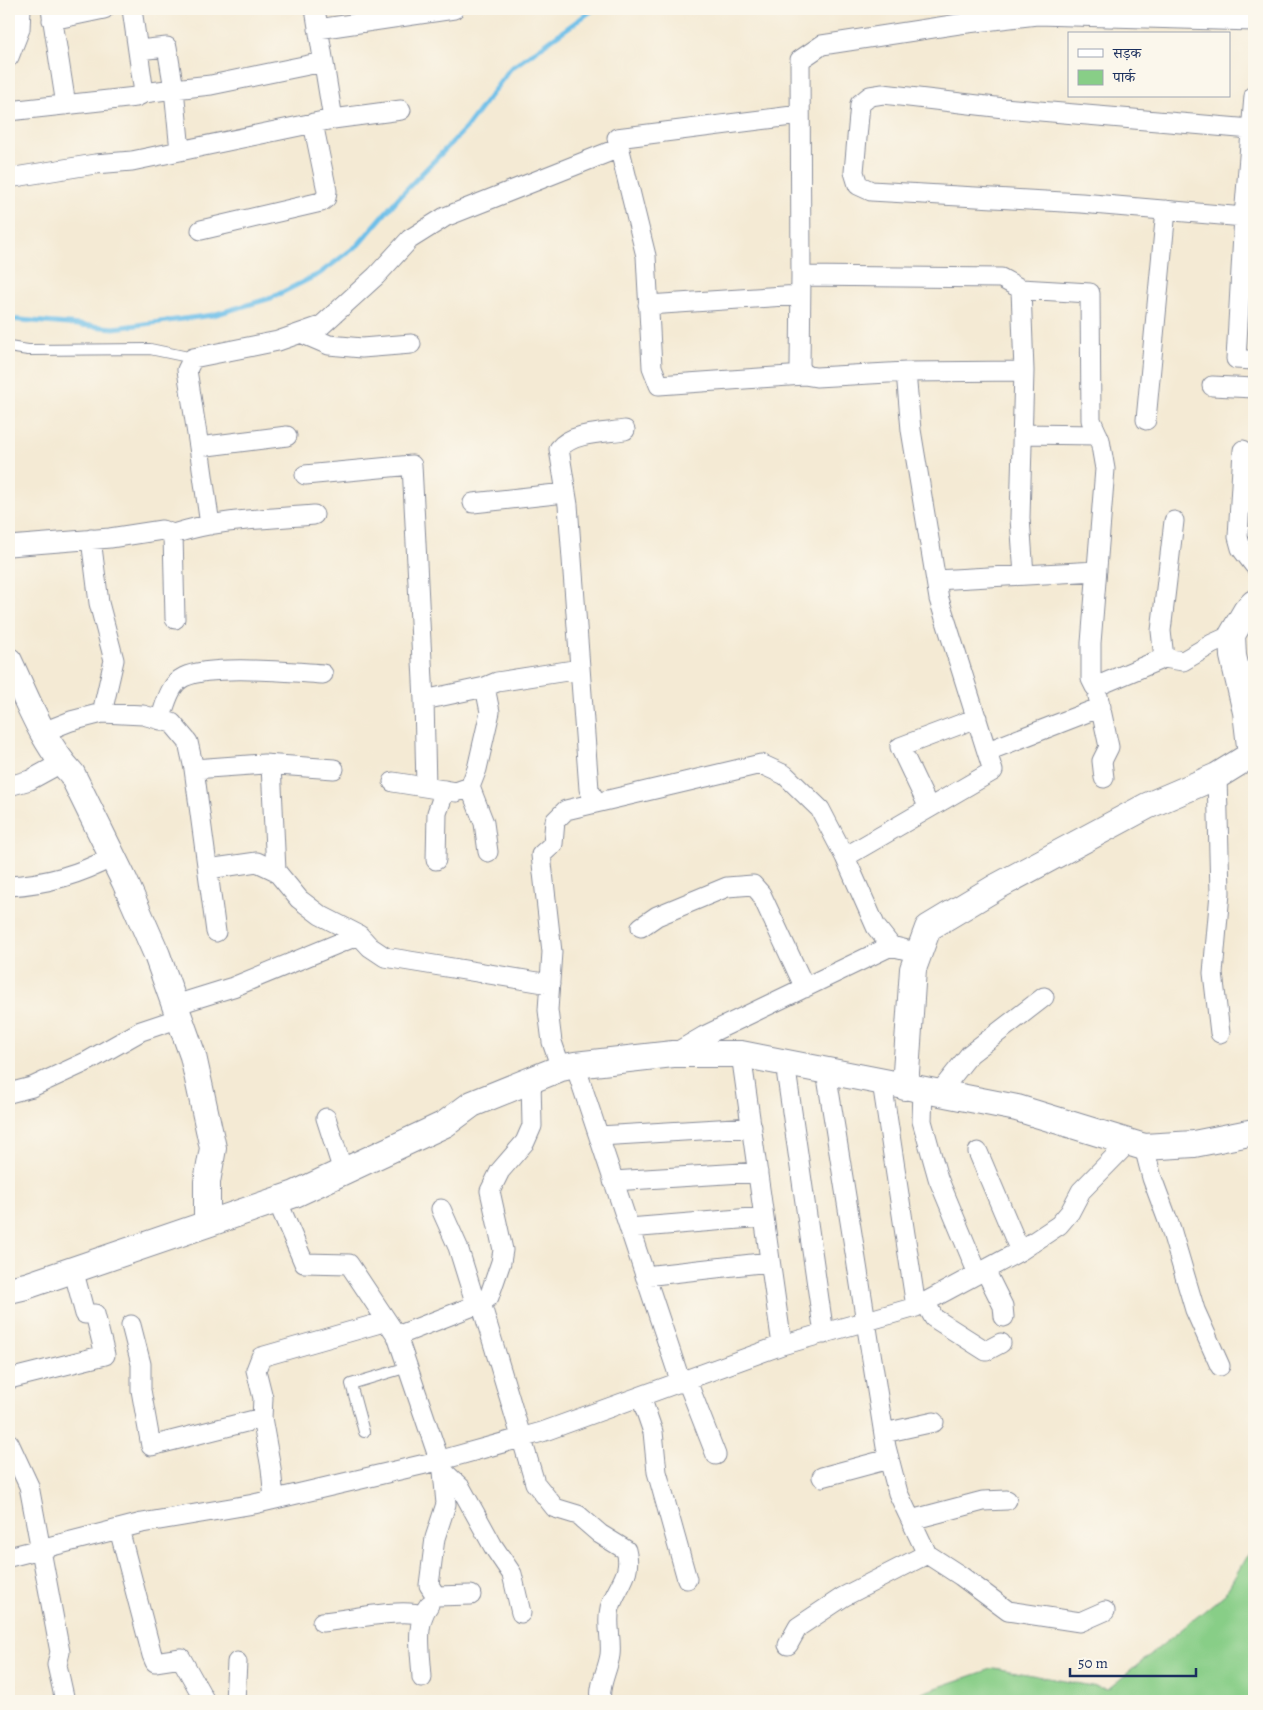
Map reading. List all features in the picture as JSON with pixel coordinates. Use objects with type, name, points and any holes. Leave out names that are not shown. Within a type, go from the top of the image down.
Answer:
[{"type":"street","points":[[9,57],[20,28],[21,9]]},
{"type":"street","points":[[66,105],[52,14],[104,9]]},
{"type":"street","points":[[132,9],[144,93]]},
{"type":"street","points":[[315,9],[333,119]]},
{"type":"street","points":[[318,29],[379,15],[454,9]]},
{"type":"street","points":[[804,375],[800,366],[800,60],[822,45],[959,24],[1037,15],[1254,21]]},
{"type":"street","points":[[138,50],[167,47],[174,89],[180,151]]},
{"type":"street","points":[[9,111],[136,97],[144,93],[211,85],[323,62]]},
{"type":"street","points":[[1244,217],[1166,210],[871,191],[858,184],[854,172],[860,104],[870,96],[883,94],[1004,108],[1251,129]]},
{"type":"street","points":[[1254,96],[1251,129],[1251,180],[1244,217],[1248,266],[1236,359],[1254,360]]},
{"type":"street","points":[[9,178],[95,164],[132,161],[333,119],[401,110]]},
{"type":"street","points":[[800,115],[617,138],[646,256],[652,367],[659,385],[804,375],[816,377],[906,372],[1024,371]]},
{"type":"street","points":[[201,230],[321,202],[326,198],[327,191],[313,123]]},
{"type":"street","points":[[210,525],[187,370],[193,358],[278,341],[321,326],[376,276],[410,239],[445,217],[620,148]]},
{"type":"street","points":[[1146,420],[1166,210]]},
{"type":"street","points":[[801,276],[1001,278],[1021,289],[1090,293],[1091,420],[1098,436],[1105,469],[1091,643],[1091,678],[1101,707],[1109,747],[1102,761],[1104,778]]},
{"type":"street","points":[[1021,289],[1024,371],[1020,518],[1024,575]]},
{"type":"street","points":[[648,305],[800,295]]},
{"type":"street","points":[[301,333],[329,345],[362,348],[411,344]]},
{"type":"street","points":[[845,857],[994,771],[939,599],[911,430],[906,372]]},
{"type":"street","points":[[1212,386],[1254,388]]},
{"type":"street","points":[[596,803],[589,789],[566,494],[559,449],[564,442],[626,430]]},
{"type":"street","points":[[1022,434],[1098,436]]},
{"type":"street","points":[[199,447],[287,436]]},
{"type":"street","points":[[1243,450],[1238,537],[1241,548],[1254,565]]},
{"type":"street","points":[[305,475],[412,465],[424,700],[426,788]]},
{"type":"street","points":[[472,503],[566,494]]},
{"type":"street","points":[[9,546],[91,539],[162,530],[173,534],[210,525],[314,515]]},
{"type":"street","points":[[1164,658],[1161,631],[1174,521]]},
{"type":"street","points":[[173,534],[174,619]]},
{"type":"street","points":[[91,539],[100,603],[114,660],[102,713]]},
{"type":"street","points":[[936,580],[1097,571]]},
{"type":"street","points":[[1001,1343],[986,1351],[934,1318],[920,1305],[912,1088],[913,969],[928,928],[990,890],[1147,806],[1217,776],[1253,755],[1246,712],[1233,656],[1232,635],[1254,603]]},
{"type":"street","points":[[1095,687],[1164,658],[1182,661],[1232,635]]},
{"type":"street","points":[[9,662],[43,732],[61,763],[72,774],[112,857],[157,956],[193,1056],[213,1148],[207,1182],[207,1224]]},
{"type":"street","points":[[424,700],[485,687],[497,682],[580,669]]},
{"type":"street","points":[[160,720],[169,693],[182,677],[206,671],[323,674]]},
{"type":"street","points":[[485,687],[490,712],[477,769],[470,787],[484,823],[488,852]]},
{"type":"street","points":[[989,755],[993,749],[1101,707]]},
{"type":"street","points":[[43,732],[71,721],[102,713],[143,715],[172,724],[188,742],[194,769],[216,932]]},
{"type":"street","points":[[929,808],[900,747],[977,718]]},
{"type":"street","points":[[9,786],[30,780],[61,763]]},
{"type":"street","points":[[716,1454],[684,1382],[645,1276],[599,1136],[568,1067],[552,1042],[548,1010],[552,952],[541,855],[553,844],[555,821],[566,810],[761,764],[786,775],[820,809],[845,857],[876,927],[892,946],[919,953]]},
{"type":"street","points":[[194,769],[233,765],[271,765],[334,769]]},
{"type":"street","points":[[271,765],[276,871]]},
{"type":"street","points":[[1217,776],[1220,893],[1213,973],[1220,1033]]},
{"type":"street","points":[[393,782],[456,792],[470,787]]},
{"type":"street","points":[[436,860],[437,813],[445,790]]},
{"type":"street","points":[[9,886],[53,881],[86,871],[112,857]]},
{"type":"street","points":[[208,869],[257,862],[276,871],[299,899],[320,915],[359,935],[370,947],[385,957],[550,984]]},
{"type":"street","points":[[641,927],[657,916],[727,887],[754,885],[761,894],[805,988]]},
{"type":"street","points":[[9,1093],[32,1086],[88,1061],[177,1012],[359,935]]},
{"type":"street","points":[[673,1054],[892,946]]},
{"type":"street","points":[[912,1088],[970,1054],[1044,997]]},
{"type":"street","points":[[9,1290],[26,1286],[277,1200],[445,1124],[472,1104],[568,1067],[673,1054],[742,1054],[1017,1108],[1136,1144],[1194,1144],[1254,1132]]},
{"type":"street","points":[[742,1054],[782,1345]]},
{"type":"street","points":[[785,1063],[824,1334]]},
{"type":"street","points":[[826,1071],[865,1321],[889,1459],[898,1494],[927,1554],[961,1576],[1008,1611],[1080,1622],[1105,1611]]},
{"type":"street","points":[[397,1336],[479,1304],[489,1296],[501,1262],[503,1250],[490,1191],[500,1171],[525,1142],[532,1126],[531,1080]]},
{"type":"street","points":[[912,1088],[938,1178],[981,1272],[1003,1306],[1004,1317]]},
{"type":"street","points":[[326,1118],[343,1171]]},
{"type":"street","points":[[599,1136],[752,1127]]},
{"type":"street","points":[[9,1557],[120,1529],[440,1466],[684,1382],[782,1345],[920,1305],[1020,1251],[1059,1226],[1070,1212],[1081,1191],[1136,1144]]},
{"type":"street","points":[[1136,1144],[1152,1178],[1171,1229],[1195,1310],[1220,1366]]},
{"type":"street","points":[[978,1152],[1020,1251]]},
{"type":"street","points":[[614,1181],[758,1172]]},
{"type":"street","points":[[277,1200],[304,1263],[349,1264],[397,1336],[440,1466],[446,1504],[436,1538],[429,1585],[436,1596]]},
{"type":"street","points":[[441,1209],[458,1247],[479,1304],[535,1483],[555,1508],[578,1515],[600,1534],[626,1550],[629,1561],[627,1575],[614,1599],[608,1618],[610,1655],[601,1701]]},
{"type":"street","points":[[629,1228],[764,1217]]},
{"type":"street","points":[[645,1276],[770,1262]]},
{"type":"street","points":[[9,1379],[105,1356],[95,1314],[85,1314],[73,1269]]},
{"type":"street","points":[[274,1499],[272,1468],[262,1418],[263,1398],[256,1370],[261,1357],[386,1321]]},
{"type":"street","points":[[131,1325],[141,1364],[141,1390],[152,1446],[262,1418]]},
{"type":"street","points":[[641,1397],[653,1432],[657,1472],[687,1580]]},
{"type":"street","points":[[884,1433],[934,1422]]},
{"type":"street","points":[[9,1443],[30,1486],[60,1652],[57,1665],[65,1701]]},
{"type":"street","points":[[822,1477],[889,1459]]},
{"type":"street","points":[[440,1466],[461,1488],[493,1546],[512,1574],[521,1613]]},
{"type":"street","points":[[911,1520],[983,1501],[1007,1500]]},
{"type":"street","points":[[120,1529],[152,1656],[155,1662],[181,1658],[205,1701]]},
{"type":"street","points":[[788,1645],[798,1626],[836,1602],[927,1554]]},
{"type":"street","points":[[436,1596],[471,1595]]},
{"type":"street","points":[[422,1678],[420,1640],[422,1615],[436,1596]]},
{"type":"street","points":[[322,1622],[395,1613],[413,1612],[422,1615]]},
{"type":"street","points":[[235,1701],[237,1662]]},
{"type":"lane","points":[[9,347],[28,350],[150,349],[193,358]]},
{"type":"lane","points":[[364,1432],[350,1384],[408,1367]]},
{"type":"green space","points":[[1254,1543],[1254,1701],[898,1701],[994,1668],[1108,1689],[1225,1594]]},
{"type":"waterway","points":[[9,319],[114,328],[213,315],[271,298],[319,274],[358,245],[400,196],[466,128],[510,69],[594,9]]}]
